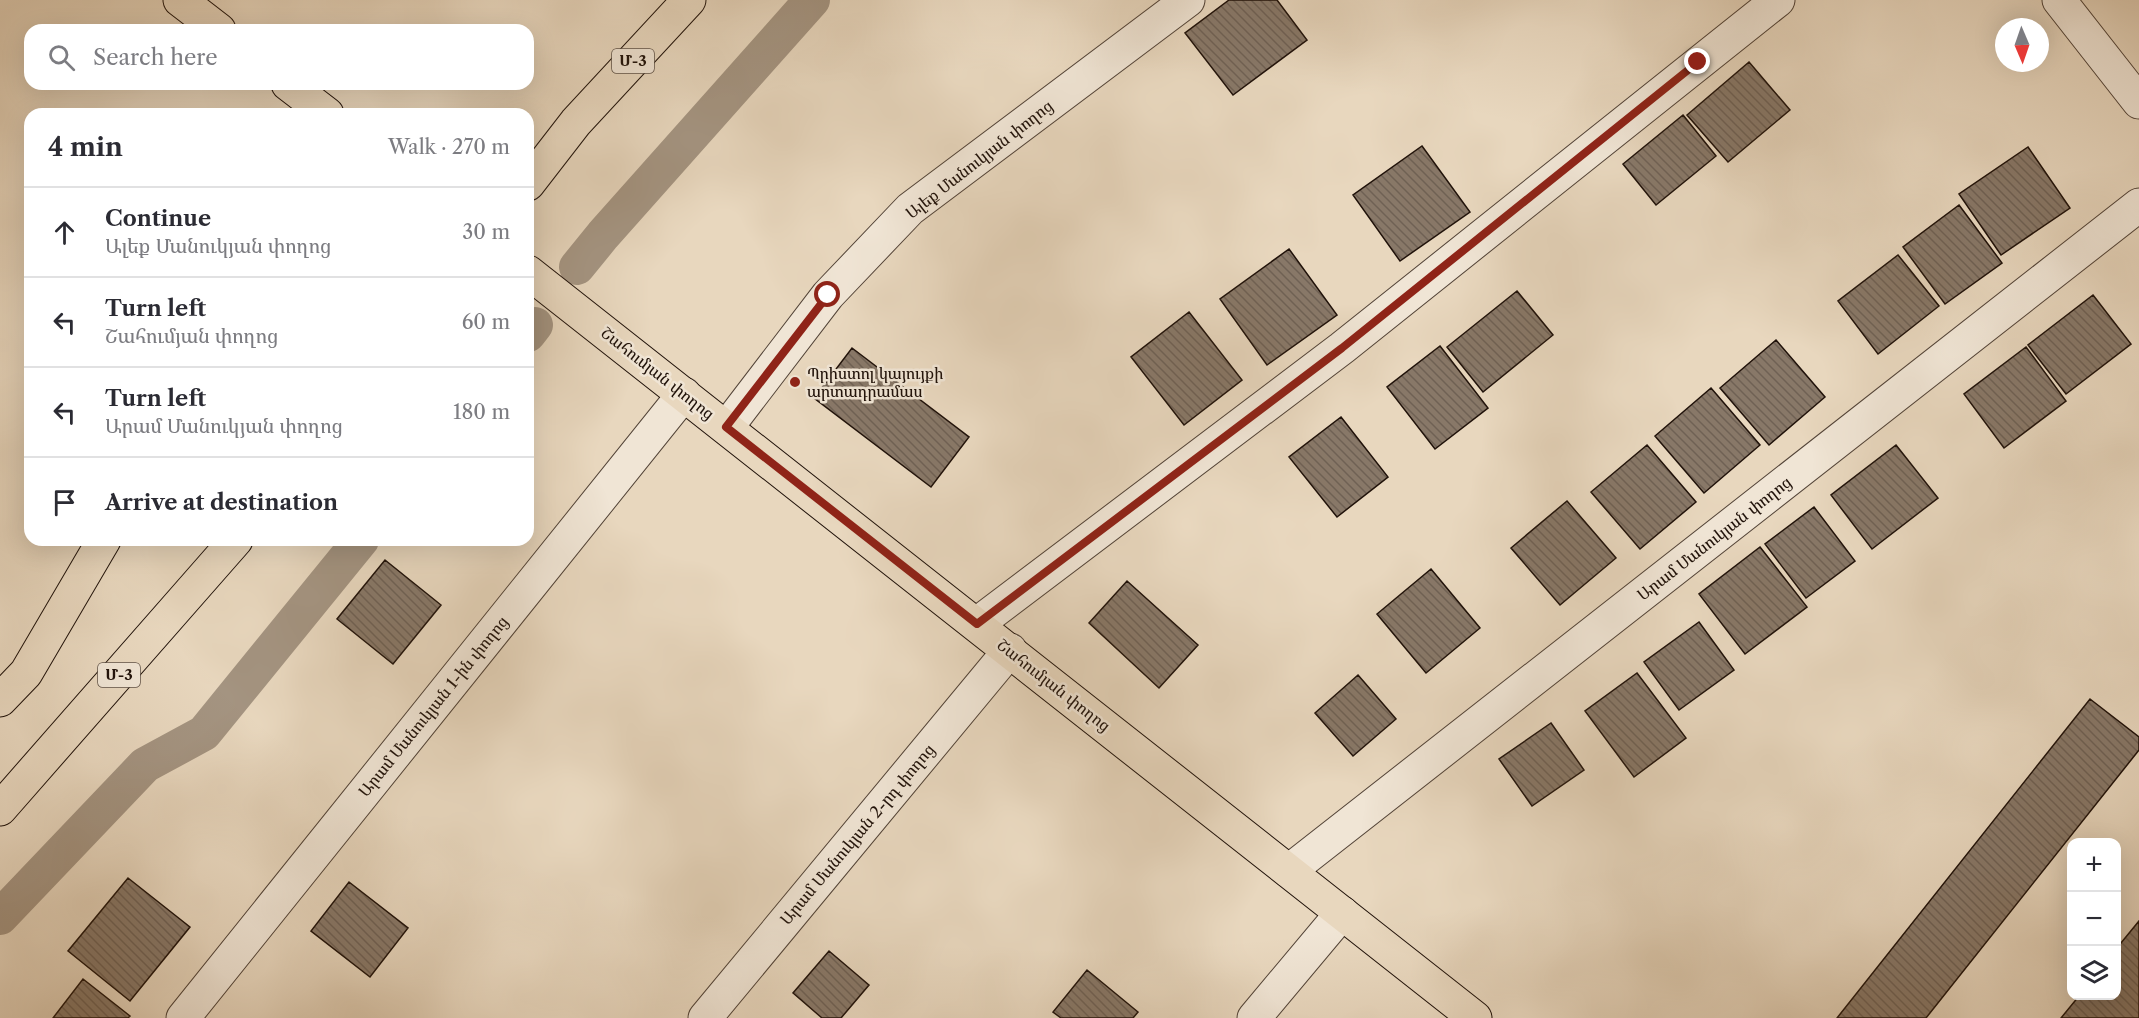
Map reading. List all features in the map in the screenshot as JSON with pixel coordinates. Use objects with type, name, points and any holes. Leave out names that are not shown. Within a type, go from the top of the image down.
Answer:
[{"type":"main road","points":[[180,0],[211,24]]},
{"type":"main road","name":"Մ-3","points":[[534,176],[576,122],[689,0]]},
{"type":"main road","points":[[296,90],[319,108]]},
{"type":"main road","name":"Շահումյան փողոց","points":[[534,277],[1474,1018]]},
{"type":"main road","points":[[0,700],[26,673],[100,546]]},
{"type":"main road","name":"Մ-3","points":[[0,809],[231,546]]},
{"type":"street","name":"Ալեք Մանուկյան փողոց","points":[[726,427],[828,295],[910,209],[1188,0]]},
{"type":"street","points":[[977,624],[1342,348],[1778,0]]},
{"type":"street","points":[[2059,0],[2139,102]]},
{"type":"street","name":"Արամ Մանուկյան փողոց","points":[[1289,871],[2139,205]]},
{"type":"street","name":"Արամ Մանուկյան 1-ին փողոց","points":[[183,1018],[684,394]]},
{"type":"street","name":"Արամ Մանուկյան 2-րդ փողոց","points":[[705,1018],[1010,650]]},
{"type":"street","points":[[1254,1018],[1342,913]]},
{"type":"building","points":[[1229,0],[1277,0],[1307,40],[1233,95],[1185,33]]},
{"type":"building","points":[[1749,62],[1790,110],[1728,162],[1687,115]]},
{"type":"building","points":[[1683,115],[1716,156],[1656,205],[1623,164]]},
{"type":"building","points":[[1422,146],[1470,212],[1400,261],[1353,195]]},
{"type":"building","points":[[2028,147],[2070,208],[2001,255],[1959,194]]},
{"type":"building","points":[[1959,205],[2002,263],[1945,304],[1903,247]]},
{"type":"building","points":[[1289,249],[1337,315],[1267,365],[1220,299]]},
{"type":"building","points":[[1898,255],[1939,306],[1878,354],[1838,301]]},
{"type":"building","points":[[1517,291],[1553,335],[1483,392],[1447,347]]},
{"type":"building","points":[[2093,295],[2131,344],[2066,394],[2028,345]]},
{"type":"building","points":[[1189,312],[1242,380],[1184,425],[1131,357]]},
{"type":"building","points":[[1776,340],[1825,397],[1769,445],[1720,388]]},
{"type":"building","points":[[1440,346],[1488,408],[1435,449],[1387,387]]},
{"type":"building","points":[[2026,347],[2066,401],[2004,448],[1964,394]]},
{"type":"building","points":[[852,348],[969,437],[931,487],[814,398]]},
{"type":"building","points":[[1711,388],[1760,445],[1704,493],[1655,436]]},
{"type":"building","points":[[1341,417],[1388,477],[1337,517],[1289,457]]},
{"type":"building","points":[[1647,445],[1696,502],[1640,549],[1591,492]]},
{"type":"building","points":[[1896,445],[1938,498],[1872,549],[1831,495]]},
{"type":"building","points":[[1567,501],[1616,558],[1560,605],[1511,548]]},
{"type":"building","points":[[1814,507],[1855,561],[1806,598],[1765,544]]},
{"type":"building","points":[[1760,547],[1807,607],[1745,654],[1699,594]]},
{"type":"building","points":[[385,560],[441,605],[393,664],[337,619]]},
{"type":"building","points":[[1431,569],[1480,628],[1426,673],[1377,614]]},
{"type":"building","points":[[1127,581],[1198,645],[1159,688],[1089,623]]},
{"type":"building","points":[[1699,622],[1734,670],[1679,710],[1644,662]]},
{"type":"building","points":[[1637,673],[1686,738],[1634,777],[1585,711]]},
{"type":"building","points":[[1358,675],[1396,719],[1353,756],[1315,713]]},
{"type":"building","points":[[2090,699],[2139,737],[2139,750],[1926,1018],[1837,1018]]},
{"type":"building","points":[[1551,723],[1584,770],[1532,806],[1499,759]]},
{"type":"building","points":[[128,878],[190,927],[130,1001],[68,951]]},
{"type":"building","points":[[349,882],[408,928],[370,977],[311,931]]},
{"type":"building","points":[[2139,921],[2139,1018],[2061,1018],[2076,1000],[2121,1000],[2121,943]]},
{"type":"building","points":[[829,951],[869,985],[841,1018],[822,1018],[793,993]]},
{"type":"building","points":[[1087,970],[1138,1012],[1133,1018],[1061,1018],[1053,1012]]},
{"type":"building","points":[[83,979],[130,1016],[128,1018],[53,1018]]},
{"type":"waterway","points":[[577,267],[812,0]]},
{"type":"waterway","points":[[0,917],[145,765],[204,733],[356,546]]},
{"type":"place","name":"Պրիստոլ կայույքի արտադրամաս","points":[[795,382]]},
{"type":"route","points":[[828,295],[726,427],[977,624],[1342,348],[1698,62]]}]
